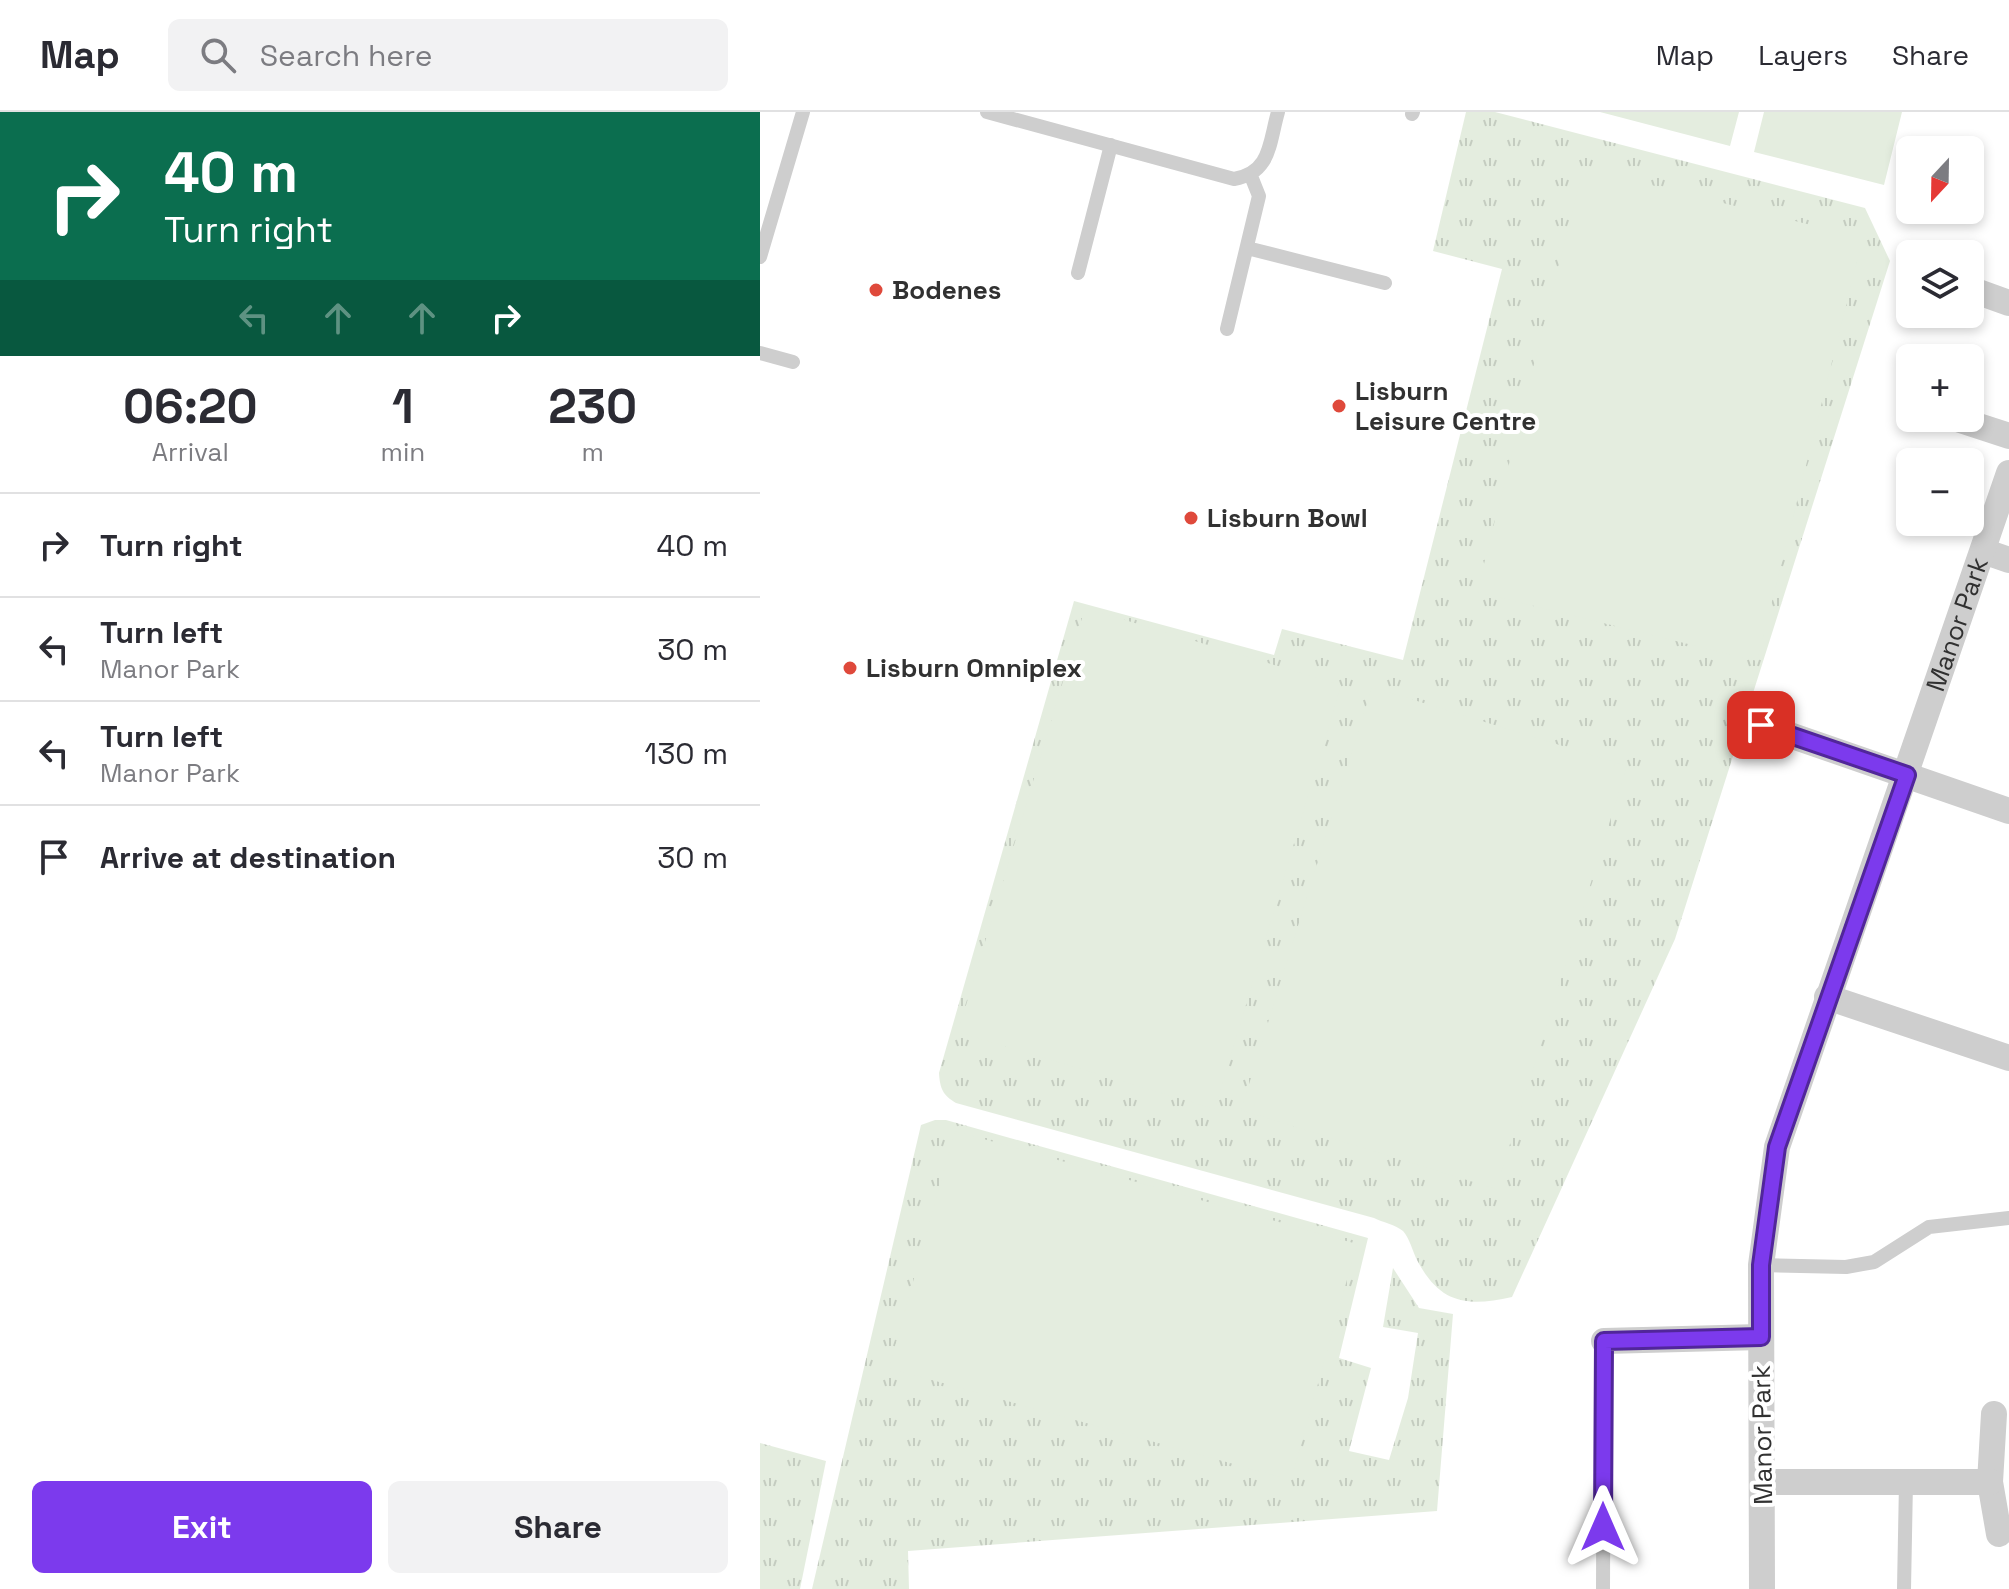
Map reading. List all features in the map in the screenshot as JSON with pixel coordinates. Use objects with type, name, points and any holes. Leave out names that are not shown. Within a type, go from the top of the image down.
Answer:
[{"type":"street","points":[[1984,294],[2009,303]]},
{"type":"street","points":[[1984,428],[2009,436]]},
{"type":"street","name":"Manor Park","points":[[1762,1589],[1761,1265],[1777,1147],[2009,473]]},
{"type":"street","points":[[1983,551],[2009,560]]},
{"type":"street","points":[[1761,725],[2009,811]]},
{"type":"street","points":[[1827,997],[2009,1058]]},
{"type":"street","points":[[1604,1341],[1761,1337]]},
{"type":"street","points":[[1994,1414],[1990,1482],[1999,1534]]},
{"type":"street","points":[[1764,1482],[1990,1482]]},
{"type":"lane","points":[[760,257],[803,112]]},
{"type":"lane","points":[[987,112],[1234,179],[1251,176],[1265,158],[1278,112]]},
{"type":"lane","points":[[1078,273],[1111,145]]},
{"type":"lane","points":[[1227,329],[1259,196],[1251,176]]},
{"type":"lane","points":[[1247,248],[1385,283]]},
{"type":"lane","points":[[760,353],[793,362]]},
{"type":"lane","points":[[1761,1265],[1860,1265],[1874,1262],[1929,1227],[2009,1218]]},
{"type":"lane","points":[[1603,1589],[1604,1341]]},
{"type":"lane","points":[[1904,1589],[1906,1482]]},
{"type":"green space","points":[[1466,112],[1495,112],[1865,208],[1890,261],[1675,939],[1512,1297],[1481,1302],[1456,1299],[1435,1286],[1417,1260],[1405,1234],[1393,1225],[956,1103],[943,1091],[939,1073],[1074,601],[1274,655],[1282,629],[1403,660],[1502,269],[1433,251]]},
{"type":"green space","points":[[1600,112],[1739,112],[1730,146]]},
{"type":"green space","points":[[1764,112],[1902,112],[1884,185],[1754,152]]},
{"type":"green space","points":[[1583,168],[1863,238],[1757,661],[1477,592]]},
{"type":"green space","points":[[1085,608],[1341,685],[1215,1109],[958,1032]]},
{"type":"green space","points":[[1372,687],[1627,766],[1496,1189],[1241,1110]]},
{"type":"green space","points":[[946,1120],[1368,1238],[1339,1358],[1371,1368],[1349,1451],[1389,1460],[1408,1398],[1418,1333],[1383,1327],[1393,1268],[1419,1308],[1453,1314],[1437,1511],[908,1551],[909,1589],[812,1589],[921,1125]]},
{"type":"green space","points":[[955,1131],[1357,1244],[1291,1480],[889,1368]]},
{"type":"green space","points":[[760,1443],[826,1461],[800,1589],[760,1589]]},
{"type":"place","name":"Bodenes","points":[[876,290]]},
{"type":"place","name":"Lisburn Leisure Centre","points":[[1339,406]]},
{"type":"place","name":"Lisburn Bowl","points":[[1191,518]]},
{"type":"place","name":"Lisburn Omniplex","points":[[850,668]]},
{"type":"route","points":[[1603,1527],[1604,1341],[1761,1337],[1761,1265],[1777,1147],[1907,775],[1761,725]]}]
